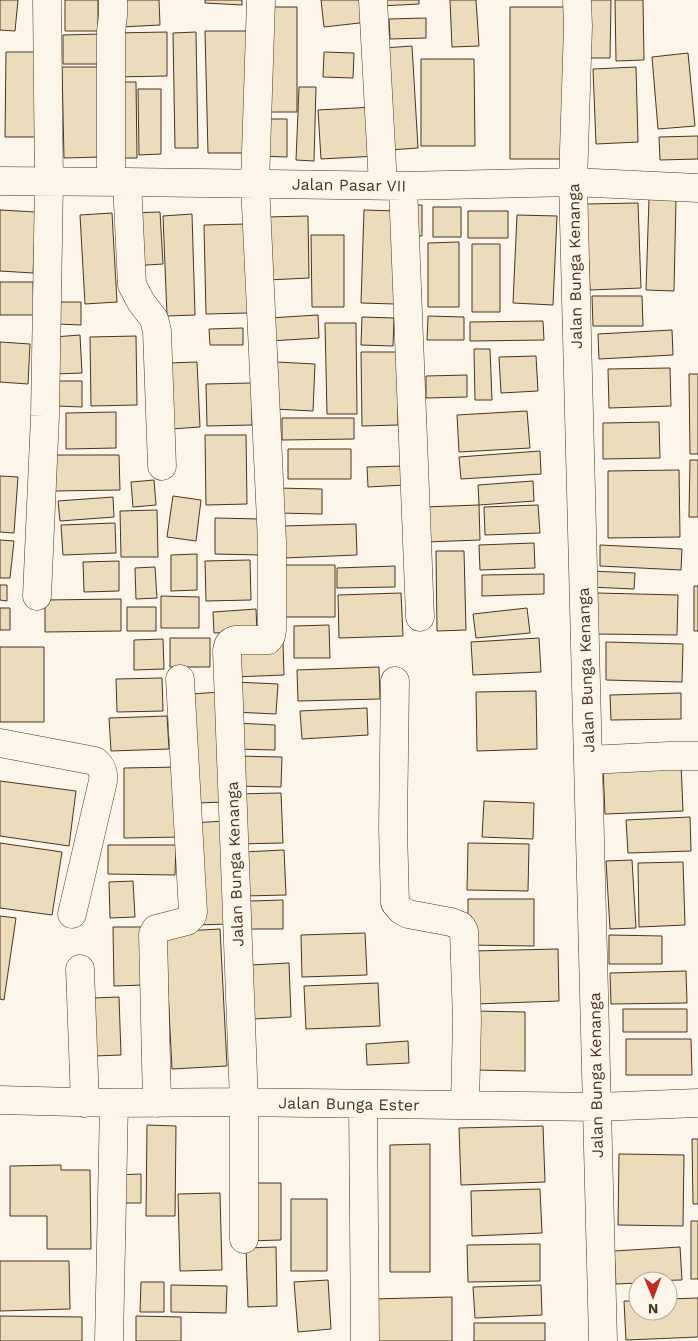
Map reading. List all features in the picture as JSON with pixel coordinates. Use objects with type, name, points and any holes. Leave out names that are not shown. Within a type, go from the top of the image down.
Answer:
[{"type":"street","points":[[37,596],[46,416],[49,182],[48,0]]},
{"type":"street","points":[[113,0],[114,15],[111,32],[119,182],[132,285],[141,302],[154,319],[157,331],[162,466]]},
{"type":"street","points":[[255,184],[261,0]]},
{"type":"street","points":[[373,0],[393,186],[420,617]]},
{"type":"street","name":"Jalan Bunga Kenanga","points":[[578,0],[573,182],[603,1341]]},
{"type":"street","name":"Jalan Pasar VII","points":[[0,181],[393,186],[573,182],[698,188]]},
{"type":"street","name":"Jalan Bunga Kenanga","points":[[244,1102],[227,651],[230,642],[235,640],[268,640],[272,630],[272,542],[255,184]]},
{"type":"street","points":[[157,1103],[153,934],[156,929],[187,921],[193,912],[180,679]]},
{"type":"street","points":[[395,681],[393,828],[395,903],[408,914],[452,922],[461,926],[464,931],[467,1020],[465,1105]]},
{"type":"street","points":[[0,743],[94,761],[102,768],[104,774],[72,914]]},
{"type":"street","points":[[588,760],[698,756]]},
{"type":"street","points":[[80,970],[85,1103]]},
{"type":"street","name":"Jalan Bunga Ester","points":[[0,1100],[85,1103],[244,1102],[598,1107],[698,1103]]},
{"type":"street","points":[[244,1102],[244,1239]]},
{"type":"street","points":[[109,1341],[114,1103]]},
{"type":"street","points":[[363,1104],[365,1341]]},
{"type":"building","points":[[0,0],[18,0],[15,31],[0,30]]},
{"type":"building","points":[[65,0],[98,0],[98,31],[65,31]]},
{"type":"building","points":[[119,0],[159,0],[160,25],[121,27]]},
{"type":"building","points":[[205,0],[242,0],[242,5],[205,3]]},
{"type":"building","points":[[321,0],[366,0],[368,22],[324,27]]},
{"type":"building","points":[[380,0],[419,0],[419,4],[380,6]]},
{"type":"building","points":[[450,0],[476,0],[479,46],[452,47]]},
{"type":"building","points":[[588,0],[611,0],[610,58],[587,58]]},
{"type":"building","points":[[615,0],[643,0],[644,60],[616,61]]},
{"type":"building","points":[[263,7],[297,7],[297,112],[262,112]]},
{"type":"building","points":[[510,7],[565,7],[565,159],[510,159]]},
{"type":"building","points":[[426,18],[426,38],[390,39],[389,19]]},
{"type":"building","points":[[205,31],[249,31],[251,153],[208,153]]},
{"type":"building","points":[[167,32],[167,76],[115,77],[115,33]]},
{"type":"building","points":[[196,32],[198,148],[175,148],[173,33]]},
{"type":"building","points":[[101,34],[101,64],[63,64],[63,35]]},
{"type":"building","points":[[412,46],[418,148],[389,150],[383,48]]},
{"type":"building","points":[[6,52],[40,52],[39,137],[5,137]]},
{"type":"building","points":[[324,52],[354,53],[353,78],[323,77]]},
{"type":"building","points":[[688,53],[695,126],[658,129],[652,57]]},
{"type":"building","points":[[421,59],[474,59],[475,146],[421,146]]},
{"type":"building","points":[[62,67],[101,67],[102,157],[64,158]]},
{"type":"building","points":[[636,67],[638,142],[596,144],[593,69]]},
{"type":"building","points":[[114,82],[136,82],[137,158],[115,158]]},
{"type":"building","points":[[299,87],[316,87],[314,161],[296,160]]},
{"type":"building","points":[[138,89],[161,89],[161,154],[139,155]]},
{"type":"building","points":[[374,107],[377,156],[321,159],[318,110]]},
{"type":"building","points":[[258,119],[287,119],[287,157],[258,156]]},
{"type":"building","points":[[698,136],[698,159],[660,160],[659,137]]},
{"type":"building","points":[[649,198],[676,199],[674,291],[646,290]]},
{"type":"building","points":[[638,203],[641,288],[590,290],[586,204]]},
{"type":"building","points":[[407,205],[422,205],[422,236],[407,236]]},
{"type":"building","points":[[433,207],[461,207],[461,237],[433,237]]},
{"type":"building","points":[[0,210],[36,212],[33,273],[0,271]]},
{"type":"building","points":[[364,210],[397,211],[395,304],[361,303]]},
{"type":"building","points":[[468,211],[508,211],[508,238],[468,238]]},
{"type":"building","points":[[160,212],[163,264],[131,266],[129,213]]},
{"type":"building","points":[[112,213],[117,302],[85,304],[80,215]]},
{"type":"building","points":[[192,214],[195,315],[167,316],[163,216]]},
{"type":"building","points":[[517,215],[557,216],[553,305],[513,303]]},
{"type":"building","points":[[308,216],[309,278],[267,280],[266,217]]},
{"type":"building","points":[[246,224],[248,313],[206,314],[204,225]]},
{"type":"building","points":[[311,235],[344,235],[344,307],[312,307]]},
{"type":"building","points":[[459,242],[459,307],[428,307],[428,243]]},
{"type":"building","points":[[472,244],[500,244],[500,312],[472,312]]},
{"type":"building","points":[[0,282],[33,282],[34,315],[0,315]]},
{"type":"building","points":[[592,296],[642,296],[643,326],[593,326]]},
{"type":"building","points":[[58,302],[81,302],[81,325],[57,324]]},
{"type":"building","points":[[318,315],[319,338],[270,341],[269,318]]},
{"type":"building","points":[[428,316],[464,317],[464,340],[427,340]]},
{"type":"building","points":[[362,317],[394,318],[393,346],[361,345]]},
{"type":"building","points":[[543,321],[544,340],[470,341],[470,322]]},
{"type":"building","points":[[325,323],[356,323],[357,414],[327,414]]},
{"type":"building","points":[[243,328],[243,345],[210,345],[209,329]]},
{"type":"building","points":[[672,330],[673,355],[599,359],[598,334]]},
{"type":"building","points":[[80,335],[82,373],[56,374],[54,337]]},
{"type":"building","points":[[136,336],[137,405],[91,406],[90,337]]},
{"type":"building","points":[[0,342],[30,344],[28,384],[0,382]]},
{"type":"building","points":[[474,349],[490,349],[492,400],[475,400]]},
{"type":"building","points":[[361,352],[398,352],[398,425],[362,426]]},
{"type":"building","points":[[536,356],[538,391],[501,393],[499,357]]},
{"type":"building","points":[[197,362],[200,427],[171,429],[168,363]]},
{"type":"building","points":[[276,362],[315,364],[313,411],[274,409]]},
{"type":"building","points":[[670,368],[671,406],[609,408],[608,369]]},
{"type":"building","points":[[689,374],[698,374],[698,454],[690,454]]},
{"type":"building","points":[[467,375],[467,397],[426,398],[426,376]]},
{"type":"building","points":[[58,381],[82,381],[82,407],[58,406]]},
{"type":"building","points":[[252,383],[252,425],[207,426],[206,384]]},
{"type":"building","points":[[527,411],[530,448],[459,452],[457,415]]},
{"type":"building","points":[[116,412],[116,448],[66,449],[66,413]]},
{"type":"building","points":[[282,418],[354,418],[354,439],[282,440]]},
{"type":"building","points":[[659,422],[660,458],[603,459],[603,423]]},
{"type":"building","points":[[205,435],[246,435],[247,504],[206,505]]},
{"type":"building","points":[[288,449],[351,449],[351,479],[288,479]]},
{"type":"building","points":[[540,451],[541,474],[461,479],[459,457]]},
{"type":"building","points":[[54,455],[119,455],[120,490],[54,491]]},
{"type":"building","points":[[690,460],[698,460],[698,517],[689,517]]},
{"type":"building","points":[[403,466],[404,485],[368,487],[367,467]]},
{"type":"building","points":[[679,470],[680,537],[608,538],[608,471]]},
{"type":"building","points":[[0,476],[18,477],[14,533],[0,532]]},
{"type":"building","points":[[154,480],[156,505],[133,507],[131,482]]},
{"type":"building","points":[[533,481],[534,501],[479,505],[478,485]]},
{"type":"building","points":[[277,488],[322,489],[322,514],[277,513]]},
{"type":"building","points":[[173,496],[201,500],[196,541],[167,537]]},
{"type":"building","points":[[113,497],[114,517],[60,521],[58,501]]},
{"type":"building","points":[[479,505],[480,540],[425,542],[424,507]]},
{"type":"building","points":[[538,505],[540,533],[485,535],[484,507]]},
{"type":"building","points":[[157,510],[158,557],[121,557],[120,511]]},
{"type":"building","points":[[215,518],[260,519],[260,555],[215,554]]},
{"type":"building","points":[[115,523],[116,553],[63,555],[61,525]]},
{"type":"building","points":[[356,524],[357,555],[284,558],[283,526]]},
{"type":"building","points":[[0,540],[14,541],[10,578],[0,578]]},
{"type":"building","points":[[534,543],[535,568],[480,570],[479,545]]},
{"type":"building","points":[[600,545],[682,549],[681,570],[600,566]]},
{"type":"building","points":[[436,551],[464,551],[466,630],[437,631]]},
{"type":"building","points":[[197,554],[197,590],[171,591],[171,555]]},
{"type":"building","points":[[250,560],[251,600],[206,601],[205,561]]},
{"type":"building","points":[[119,561],[119,591],[84,592],[83,562]]},
{"type":"building","points":[[277,565],[335,565],[335,617],[277,617]]},
{"type":"building","points":[[395,566],[395,587],[337,588],[337,568]]},
{"type":"building","points":[[155,567],[157,598],[136,599],[135,568]]},
{"type":"building","points":[[591,571],[635,573],[634,589],[590,587]]},
{"type":"building","points":[[544,574],[544,594],[482,596],[482,575]]},
{"type":"building","points":[[0,585],[7,585],[7,601],[0,600]]},
{"type":"building","points":[[694,586],[698,586],[698,631],[694,631]]},
{"type":"building","points":[[401,593],[403,636],[339,638],[338,595]]},
{"type":"building","points":[[597,593],[678,595],[677,635],[597,634]]},
{"type":"building","points":[[161,596],[199,597],[199,628],[161,628]]},
{"type":"building","points":[[121,599],[121,631],[45,632],[45,600]]},
{"type":"building","points":[[127,607],[156,607],[156,631],[127,631]]},
{"type":"building","points":[[0,608],[10,608],[10,630],[0,630]]},
{"type":"building","points":[[527,608],[530,633],[476,638],[473,614]]},
{"type":"building","points":[[256,609],[257,631],[214,633],[213,612]]},
{"type":"building","points":[[329,625],[330,658],[294,658],[294,626]]},
{"type":"building","points":[[170,638],[210,638],[210,667],[170,667]]},
{"type":"building","points":[[539,638],[541,672],[473,675],[471,642]]},
{"type":"building","points":[[163,639],[164,669],[134,670],[134,640]]},
{"type":"building","points":[[283,642],[284,675],[233,677],[232,643]]},
{"type":"building","points":[[606,642],[683,644],[682,682],[606,680]]},
{"type":"building","points":[[0,647],[44,647],[44,722],[0,722]]},
{"type":"building","points":[[379,667],[380,699],[298,701],[297,670]]},
{"type":"building","points":[[162,678],[163,711],[117,712],[116,679]]},
{"type":"building","points":[[235,682],[278,684],[276,714],[233,712]]},
{"type":"building","points":[[536,691],[537,749],[477,751],[476,692]]},
{"type":"building","points":[[220,692],[225,802],[197,803],[192,694]]},
{"type":"building","points":[[681,693],[681,719],[611,720],[610,695]]},
{"type":"building","points":[[367,708],[368,735],[302,739],[300,711]]},
{"type":"building","points":[[167,716],[169,749],[111,751],[109,718]]},
{"type":"building","points":[[236,723],[275,725],[275,750],[235,749]]},
{"type":"building","points":[[233,756],[282,757],[281,787],[232,786]]},
{"type":"building","points":[[681,763],[683,811],[605,814],[603,767]]},
{"type":"building","points":[[182,767],[182,837],[124,838],[124,768]]},
{"type":"building","points":[[0,781],[76,791],[69,846],[0,836]]},
{"type":"building","points":[[281,793],[283,843],[237,844],[235,794]]},
{"type":"building","points":[[484,801],[534,803],[533,839],[482,837]]},
{"type":"building","points":[[690,817],[691,851],[628,853],[626,820]]},
{"type":"building","points":[[225,821],[229,924],[195,925],[191,823]]},
{"type":"building","points":[[0,843],[62,852],[52,915],[0,908]]},
{"type":"building","points":[[468,843],[529,844],[528,891],[467,890]]},
{"type":"building","points":[[108,845],[176,845],[175,875],[108,874]]},
{"type":"building","points":[[284,850],[286,895],[244,896],[243,852]]},
{"type":"building","points":[[632,860],[636,928],[610,929],[606,861]]},
{"type":"building","points":[[683,862],[685,925],[639,927],[638,863]]},
{"type":"building","points":[[133,881],[135,917],[110,918],[109,882]]},
{"type":"building","points":[[468,899],[534,899],[534,946],[468,945]]},
{"type":"building","points":[[283,900],[283,929],[251,929],[250,901]]},
{"type":"building","points":[[0,916],[16,918],[4,1000],[0,999]]},
{"type":"building","points":[[113,927],[142,927],[143,985],[114,986]]},
{"type":"building","points":[[220,929],[227,1066],[172,1069],[165,932]]},
{"type":"building","points":[[365,933],[367,975],[302,977],[301,935]]},
{"type":"building","points":[[609,935],[662,936],[662,964],[609,964]]},
{"type":"building","points":[[558,949],[559,1001],[475,1004],[473,951]]},
{"type":"building","points":[[289,963],[291,1017],[253,1019],[251,965]]},
{"type":"building","points":[[686,971],[687,1003],[611,1004],[610,973]]},
{"type":"building","points":[[378,983],[380,1026],[306,1029],[304,986]]},
{"type":"building","points":[[119,997],[121,1055],[94,1056],[92,998]]},
{"type":"building","points":[[623,1009],[687,1009],[687,1032],[623,1032]]},
{"type":"building","points":[[474,1011],[525,1012],[525,1071],[474,1070]]},
{"type":"building","points":[[626,1039],[691,1039],[692,1075],[626,1075]]},
{"type":"building","points":[[408,1041],[409,1063],[367,1065],[366,1044]]},
{"type":"building","points":[[147,1125],[176,1126],[175,1216],[146,1216]]},
{"type":"building","points":[[543,1126],[545,1182],[461,1185],[459,1128]]},
{"type":"building","points":[[692,1139],[698,1139],[698,1204],[693,1204]]},
{"type":"building","points":[[430,1144],[430,1272],[390,1272],[390,1145]]},
{"type":"building","points":[[619,1154],[684,1155],[683,1226],[618,1225]]},
{"type":"building","points":[[61,1165],[61,1170],[90,1170],[91,1249],[47,1249],[47,1216],[10,1216],[10,1166]]},
{"type":"building","points":[[141,1174],[141,1203],[115,1203],[114,1175]]},
{"type":"building","points":[[246,1183],[281,1183],[281,1240],[247,1241]]},
{"type":"building","points":[[540,1189],[542,1233],[472,1236],[471,1191]]},
{"type":"building","points":[[220,1193],[222,1270],[180,1271],[178,1194]]},
{"type":"building","points":[[291,1199],[327,1199],[327,1271],[291,1271]]},
{"type":"building","points":[[691,1221],[698,1221],[698,1279],[691,1279]]},
{"type":"building","points":[[540,1244],[540,1281],[468,1282],[467,1245]]},
{"type":"building","points":[[276,1247],[277,1306],[248,1307],[246,1248]]},
{"type":"building","points":[[680,1247],[682,1280],[678,1280],[678,1271],[628,1271],[628,1283],[616,1284],[614,1251]]},
{"type":"building","points":[[0,1261],[69,1261],[70,1309],[0,1311]]},
{"type":"building","points":[[328,1280],[331,1329],[298,1332],[294,1282]]},
{"type":"building","points":[[141,1282],[164,1282],[164,1312],[140,1312]]},
{"type":"building","points":[[171,1285],[227,1286],[226,1313],[171,1312]]},
{"type":"building","points":[[541,1285],[542,1315],[475,1318],[473,1287]]},
{"type":"building","points":[[452,1297],[452,1341],[373,1341],[372,1299]]},
{"type":"building","points":[[698,1298],[698,1337],[626,1340],[624,1301],[628,1301],[628,1321],[678,1321],[678,1299]]},
{"type":"building","points":[[0,1316],[82,1317],[82,1341],[0,1341]]},
{"type":"building","points":[[136,1316],[181,1317],[181,1341],[136,1341]]},
{"type":"building","points":[[474,1323],[545,1323],[545,1341],[474,1341]]}]
